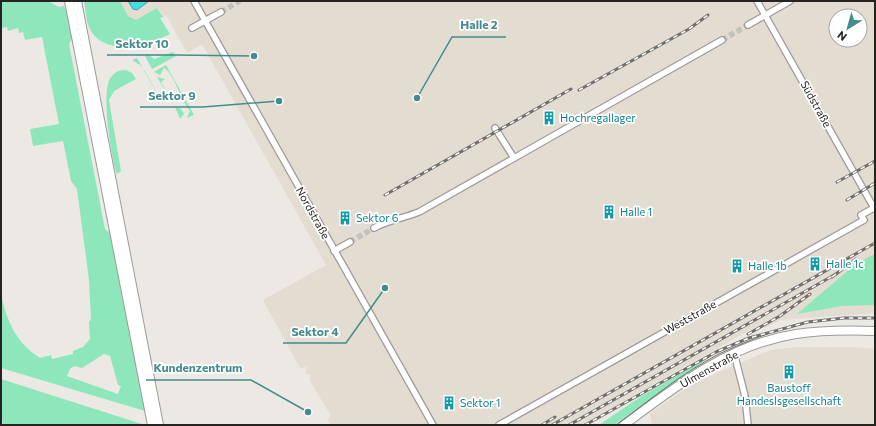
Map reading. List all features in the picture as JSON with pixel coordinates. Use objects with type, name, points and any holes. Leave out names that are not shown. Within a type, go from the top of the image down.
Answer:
[{"type":"main road","points":[[69,1],[150,401],[159,425]]},
{"type":"main road","points":[[76,1],[150,401],[152,425]]},
{"type":"main road","name":"Ulmenstraße","points":[[624,425],[693,376],[734,353],[754,345],[796,334],[843,330],[875,331]]},
{"type":"street","name":"Nordstraße","points":[[194,1],[433,425]]},
{"type":"street","name":"Südstraße","points":[[757,1],[874,208]]},
{"type":"street","points":[[748,25],[790,1]]},
{"type":"street","points":[[192,28],[221,12]]},
{"type":"street","points":[[374,228],[394,219],[408,217],[419,212],[722,40]]},
{"type":"street","points":[[495,128],[514,158]]},
{"type":"street","name":"Weststraße","points":[[499,425],[864,220],[861,215],[874,208]]},
{"type":"street","points":[[334,251],[350,242]]},
{"type":"street","points":[[734,353],[745,396],[748,425]]},
{"type":"shaded area","points":[[120,1],[875,1],[875,313],[781,320],[764,328],[761,324],[581,425],[331,425],[327,419],[331,416],[310,381],[309,377],[312,375],[306,374],[305,372],[307,367],[300,368],[263,300],[326,265],[202,44],[187,53],[166,15],[163,17],[158,8],[136,20],[128,16]]},
{"type":"shaded area","points":[[798,347],[854,347],[875,349],[875,423],[873,425],[652,425],[650,413],[694,383],[770,350]]},
{"type":"green space","points":[[1,1],[48,1],[59,7],[64,6],[68,15],[72,38],[69,44],[105,229],[110,233],[145,411],[1,368],[1,295],[6,314],[14,331],[25,345],[40,358],[51,355],[52,359],[73,354],[73,351],[83,347],[90,339],[89,322],[91,319],[89,280],[77,189],[71,181],[63,141],[33,146],[30,129],[59,124],[42,37],[25,40],[23,32],[19,33],[18,28],[8,31],[7,27],[1,28]],"holes":[[[104,354],[110,356],[118,385],[121,386],[118,394],[67,376],[70,369],[74,366],[82,368]]]},
{"type":"green space","points":[[84,1],[120,1],[128,16],[136,20],[157,8],[163,17],[160,18],[170,34],[140,45],[117,46],[107,44],[98,39],[89,28]]},
{"type":"green space","points":[[173,52],[176,56],[152,69],[145,56],[148,54],[154,59]]},
{"type":"green space","points":[[137,58],[143,69],[132,60]]},
{"type":"green space","points":[[166,65],[194,115],[187,118],[190,111],[168,71],[164,68],[160,75],[154,72]]},
{"type":"green space","points":[[143,69],[145,71],[171,118]]},
{"type":"green space","points":[[126,70],[132,73],[136,79],[114,91],[109,100],[121,171],[117,174],[112,155],[106,100],[110,78],[118,71]]},
{"type":"green space","points":[[157,77],[165,79],[161,82],[175,107]]},
{"type":"green space","points":[[175,107],[181,109],[184,114],[180,119]]},
{"type":"green space","points":[[875,254],[875,305],[842,306],[797,314],[857,263]]},
{"type":"green space","points":[[714,354],[614,425],[599,425],[640,397]]},
{"type":"green space","points":[[1,379],[145,425],[3,425],[1,413]]},
{"type":"water","points":[[128,1],[149,1],[137,10],[133,9]]},
{"type":"tunnel","points":[[221,12],[240,1]]},
{"type":"tunnel","points":[[722,40],[748,25]]},
{"type":"tunnel","points":[[350,242],[374,228]]},
{"type":"tram line","points":[[616,425],[666,387],[705,361],[736,346],[790,326]]},
{"type":"railway","points":[[579,90],[689,29],[708,15]]},
{"type":"railway","points":[[385,195],[571,89]]},
{"type":"railway","points":[[837,182],[875,161]]},
{"type":"railway","points":[[847,200],[875,183]]},
{"type":"railway","points":[[552,425],[875,243]]},
{"type":"railway","points":[[832,277],[856,259]]},
{"type":"railway","points":[[569,425],[836,274]]},
{"type":"railway","points":[[748,334],[780,316],[810,294]]},
{"type":"railway","points":[[585,425],[716,352],[749,338],[808,322],[844,318],[875,318]]},
{"type":"railway","points":[[542,425],[555,417]]},
{"type":"place","name":"Sektor 10","points":[[254,56]]},
{"type":"place","name":"Halle 2","points":[[417,98]]},
{"type":"place","name":"Sektor 9","points":[[279,101]]},
{"type":"place","name":"Hochregallager","points":[[549,118]]},
{"type":"place","name":"Halle 1","points":[[609,212]]},
{"type":"place","name":"Sektor 6","points":[[345,218]]},
{"type":"place","name":"Halle 1c","points":[[815,264]]},
{"type":"place","name":"Halle 1b","points":[[737,266]]},
{"type":"place","name":"Sektor 4","points":[[385,288]]},
{"type":"place","name":"Baustoff Handeslsgesellschaft","points":[[789,372]]},
{"type":"place","name":"Sektor 1","points":[[449,403]]},
{"type":"place","name":"Kundenzentrum","points":[[308,412]]}]
